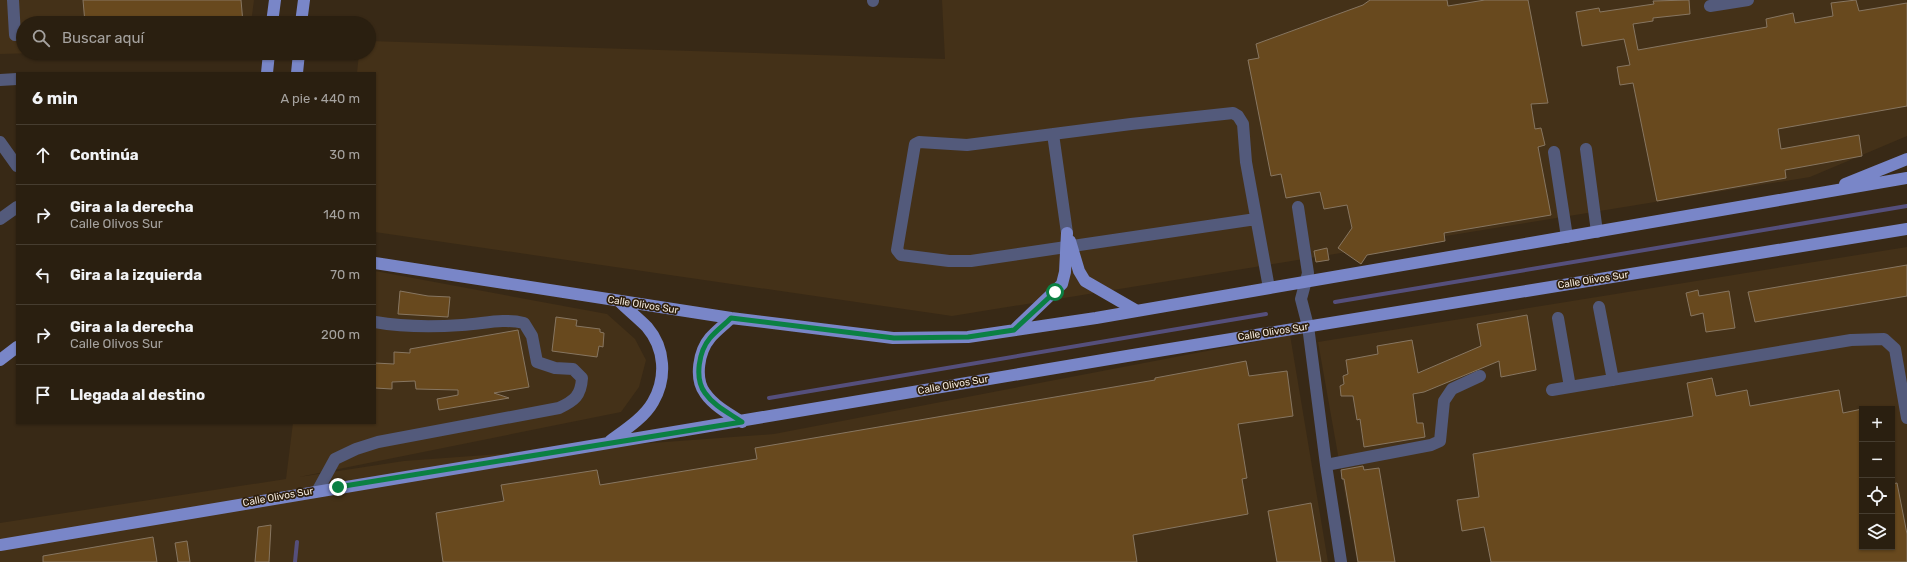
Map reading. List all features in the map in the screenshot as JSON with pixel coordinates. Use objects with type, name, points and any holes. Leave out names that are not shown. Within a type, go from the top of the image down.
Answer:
[{"type":"main road","points":[[273,16],[275,0]]},
{"type":"main road","points":[[302,16],[304,0]]},
{"type":"main road","points":[[267,72],[268,60]]},
{"type":"main road","points":[[297,72],[298,60]]},
{"type":"main road","points":[[1820,194],[1907,160]]},
{"type":"main road","name":"Calle Olivos Sur","points":[[376,263],[731,318],[894,338],[968,337],[1137,311],[1907,178]]},
{"type":"main road","name":"Calle Olivos Sur","points":[[0,545],[318,490],[609,442],[742,422],[1308,326],[1907,229]]},
{"type":"main road","points":[[1067,233],[1069,246],[1079,271],[1085,281],[1137,311]]},
{"type":"main road","points":[[1014,330],[1062,284],[1069,246]]},
{"type":"main road","points":[[1062,284],[1085,281]]},
{"type":"main road","points":[[609,442],[640,417],[653,402],[661,383],[662,358],[657,343],[647,328],[620,302]]},
{"type":"main road","points":[[731,318],[710,337],[703,348],[700,362],[700,375],[704,392],[718,407],[742,422]]},
{"type":"main road","points":[[0,360],[16,349]]},
{"type":"lane","points":[[14,0],[15,35]]},
{"type":"lane","points":[[1710,6],[1748,0]]},
{"type":"lane","points":[[0,80],[16,79]]},
{"type":"lane","points":[[1256,219],[971,261],[949,262],[901,255],[897,250],[915,144],[919,142],[968,145],[1233,113],[1238,116],[1243,124],[1246,162],[1269,288]]},
{"type":"lane","points":[[1053,134],[1067,233]]},
{"type":"lane","points":[[0,142],[16,165]]},
{"type":"lane","points":[[1586,149],[1597,232]]},
{"type":"lane","points":[[1554,152],[1567,237]]},
{"type":"lane","points":[[1298,207],[1308,273],[1301,299],[1308,326],[1326,465],[1341,562]]},
{"type":"lane","points":[[0,219],[16,208]]},
{"type":"lane","points":[[1599,307],[1613,380]]},
{"type":"lane","points":[[1558,318],[1570,387]]},
{"type":"lane","points":[[318,490],[335,459],[356,449],[378,442],[559,408],[572,401],[581,389],[582,378],[573,369],[555,368],[537,362],[532,336],[524,323],[510,320],[462,325],[398,326],[376,322]]},
{"type":"lane","points":[[1552,390],[1851,340],[1884,339],[1895,349],[1907,418]]},
{"type":"lane","points":[[1326,465],[1431,445],[1440,440],[1444,401],[1452,389],[1480,376]]},
{"type":"shaded area","points":[[0,0],[254,0],[252,16],[16,16],[16,54],[0,54]]},
{"type":"shaded area","points":[[942,0],[1907,0],[1907,136],[1810,177],[952,316],[376,232],[376,72],[357,72],[358,60],[376,60],[376,41],[945,59]]},
{"type":"shaded area","points":[[1907,247],[1907,562],[1357,562],[1318,342]]},
{"type":"shaded area","points":[[376,271],[607,314],[635,339],[646,360],[639,387],[621,412],[299,477],[404,461],[774,434],[1290,335],[1328,562],[0,562],[0,523],[286,479],[293,424],[376,424]]},
{"type":"building","points":[[83,0],[241,0],[242,16],[84,16]]},
{"type":"building","points":[[1370,0],[1447,0],[1448,6],[1485,0],[1528,0],[1548,103],[1531,104],[1535,129],[1541,128],[1545,145],[1538,147],[1551,215],[1444,233],[1445,241],[1367,255],[1361,264],[1338,248],[1352,228],[1347,205],[1324,209],[1320,192],[1286,198],[1281,174],[1271,176],[1248,60],[1259,58],[1256,44],[1363,5]]},
{"type":"building","points":[[1689,0],[1690,14],[1653,18],[1653,21],[1633,24],[1638,50],[1767,27],[1766,19],[1793,13],[1795,23],[1833,16],[1831,3],[1856,0],[1859,11],[1907,3],[1907,106],[1778,129],[1781,149],[1859,135],[1862,156],[1785,170],[1786,178],[1657,201],[1633,83],[1620,85],[1617,67],[1630,65],[1624,39],[1582,46],[1576,12],[1599,8],[1600,12],[1654,4],[1653,1]]},
{"type":"building","points":[[1327,248],[1329,260],[1316,262],[1314,251]]},
{"type":"building","points":[[1907,265],[1907,296],[1755,322],[1748,292]]},
{"type":"building","points":[[1698,290],[1699,296],[1729,291],[1735,328],[1706,332],[1703,313],[1691,316],[1686,293]]},
{"type":"building","points":[[400,291],[428,296],[450,297],[448,317],[398,314]]},
{"type":"building","points":[[1527,315],[1536,370],[1501,377],[1499,361],[1424,392],[1413,394],[1417,423],[1423,423],[1425,437],[1364,447],[1360,419],[1357,420],[1353,396],[1341,396],[1340,386],[1344,384],[1343,376],[1348,374],[1346,360],[1378,354],[1377,346],[1412,340],[1418,373],[1481,346],[1477,324]]},
{"type":"building","points":[[556,317],[577,320],[576,326],[600,329],[600,332],[604,333],[603,347],[599,346],[597,357],[552,351]]},
{"type":"building","points":[[518,330],[529,387],[494,393],[509,398],[439,410],[437,399],[458,395],[458,390],[416,389],[415,381],[392,382],[392,389],[376,388],[376,363],[394,364],[394,352],[410,353],[410,349]]},
{"type":"building","points":[[1246,361],[1249,376],[1287,371],[1293,416],[1238,424],[1247,478],[1242,479],[1248,514],[1133,535],[1137,562],[443,562],[436,513],[504,501],[501,485],[597,470],[600,485],[757,459],[755,448],[1155,380],[1155,378]]},
{"type":"building","points":[[1712,378],[1716,396],[1747,390],[1750,406],[1839,390],[1843,413],[1859,410],[1859,550],[1895,550],[1895,483],[1897,483],[1907,534],[1907,562],[1491,562],[1484,527],[1462,531],[1457,500],[1479,497],[1473,454],[1693,416],[1687,383]]},
{"type":"building","points":[[1363,466],[1364,470],[1379,468],[1395,562],[1358,562],[1344,479],[1342,479],[1341,470]]},
{"type":"building","points":[[1311,503],[1321,562],[1277,562],[1268,511]]},
{"type":"building","points":[[271,525],[269,562],[255,562],[258,527]]},
{"type":"building","points":[[153,537],[157,562],[43,562],[43,556]]},
{"type":"building","points":[[187,541],[190,562],[178,562],[175,543]]},
{"type":"waterway","points":[[1335,302],[1907,206]]},
{"type":"waterway","points":[[769,398],[1266,314]]},
{"type":"waterway","points":[[295,562],[297,542]]},
{"type":"route","points":[[338,487],[609,442],[742,422],[718,407],[704,392],[700,375],[700,362],[703,348],[710,337],[731,318],[894,338],[968,337],[1014,330],[1055,292]]}]
